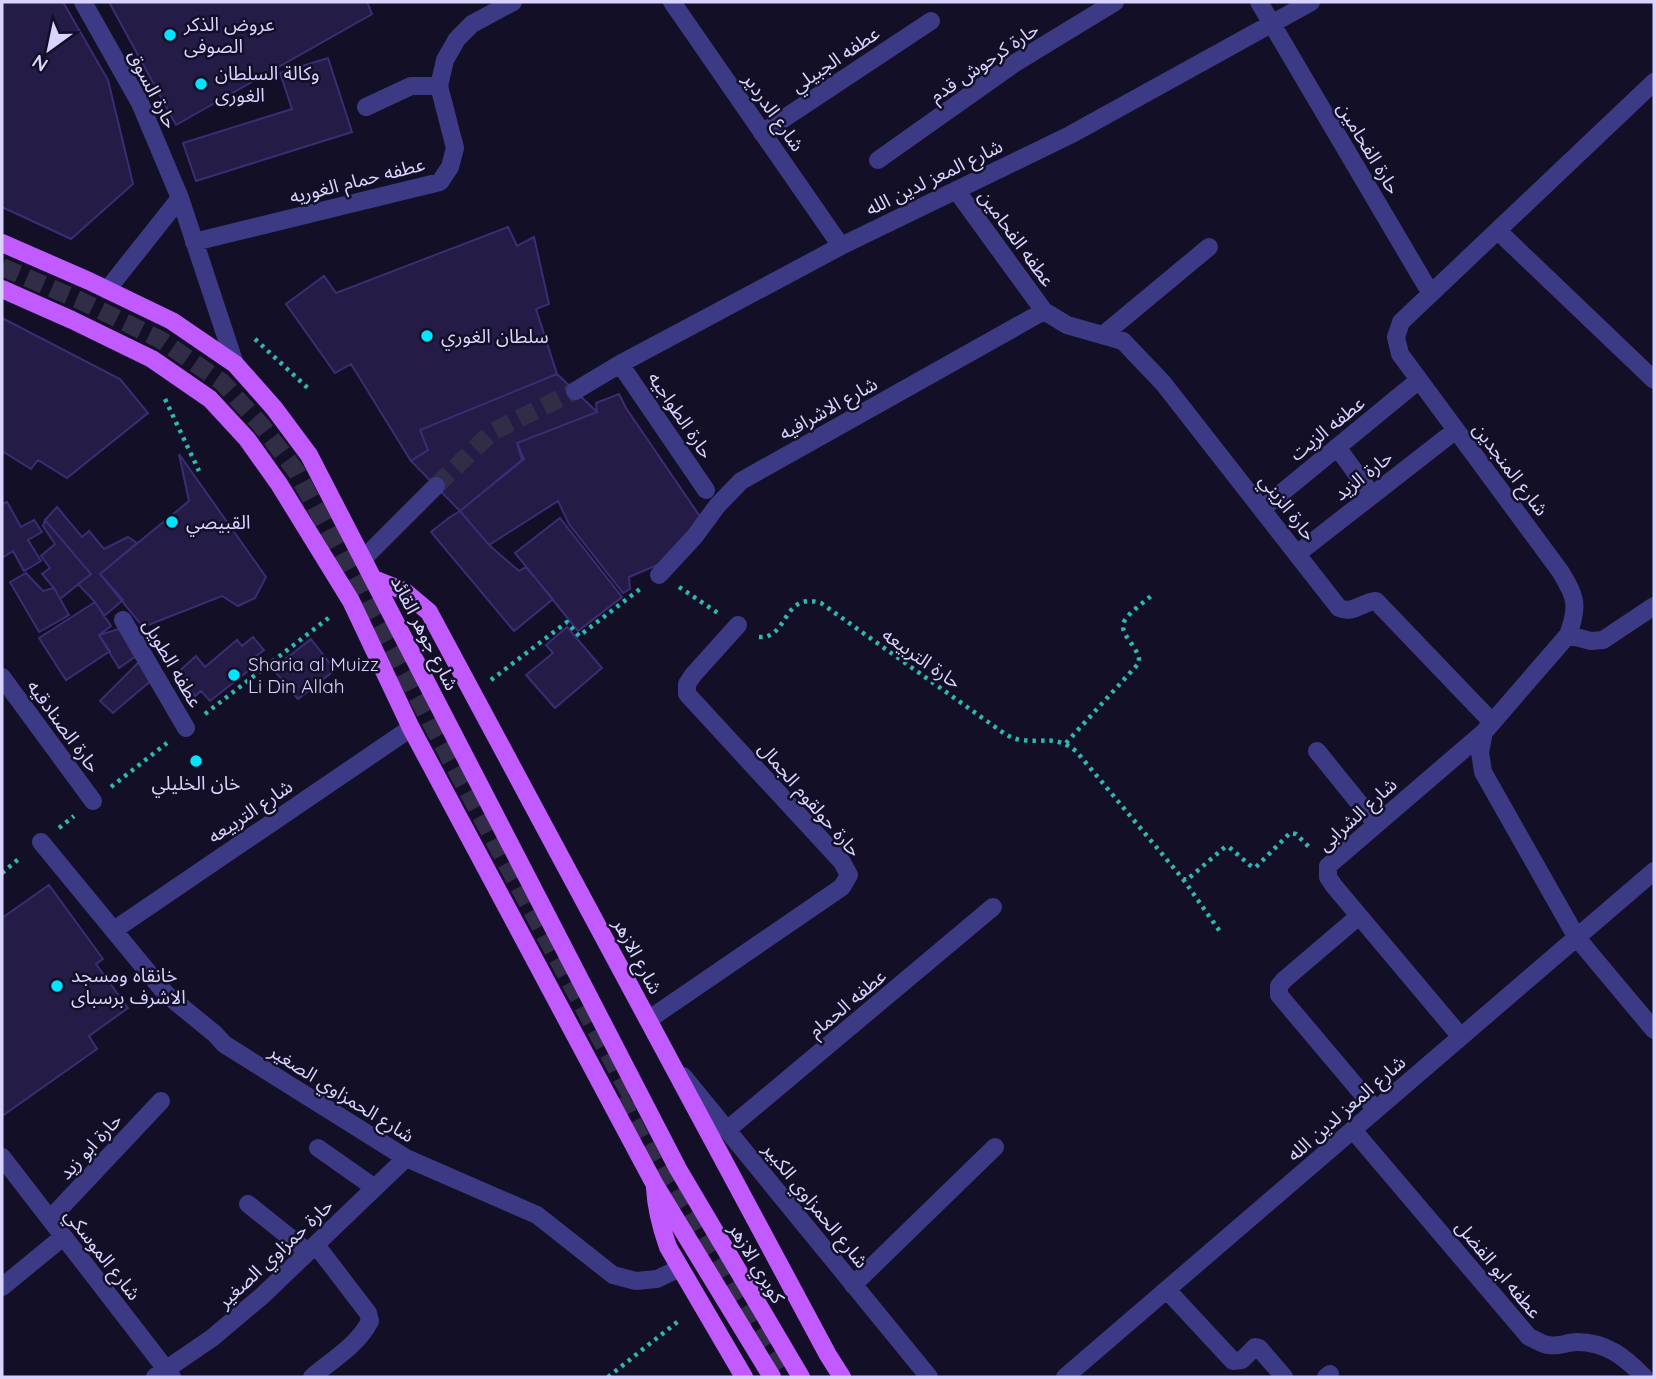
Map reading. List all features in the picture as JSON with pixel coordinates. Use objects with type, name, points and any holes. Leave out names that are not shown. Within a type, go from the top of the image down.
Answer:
[{"type":"main road","name":"شارع جوهر القائد","points":[[2,243],[172,321],[235,364],[274,408],[309,455],[678,1169]]},
{"type":"main road","points":[[2,289],[152,359],[210,399],[247,439],[279,484],[351,601],[411,728],[655,1185],[772,1377]]},
{"type":"main road","name":"شارع الازهر","points":[[374,579],[404,591],[429,612],[842,1377]]},
{"type":"main road","name":"كوبري الازهر","points":[[678,1169],[801,1377]]},
{"type":"main road","points":[[655,1185],[656,1206],[668,1247],[744,1377]]},
{"type":"street","name":"حارة السوق","points":[[83,2],[140,103],[180,198],[235,364]]},
{"type":"street","points":[[366,107],[411,86],[439,86],[444,60],[457,39],[472,24],[513,2]]},
{"type":"street","name":"شارع الدردير","points":[[672,2],[841,246]]},
{"type":"street","name":"حارة كرحوش قدم","points":[[878,160],[1015,63],[1115,2]]},
{"type":"street","name":"حارة الفحامين","points":[[1259,2],[1431,294]]},
{"type":"street","name":"شارع المعز لدين الله","points":[[575,391],[620,364],[841,246],[1070,135],[1311,2]]},
{"type":"street","name":"عطفه الجبيلي","points":[[762,133],[932,20]]},
{"type":"street","name":"شارع المنجدين","points":[[1568,635],[1575,617],[1573,592],[1399,354],[1396,337],[1401,322],[1654,82]]},
{"type":"street","name":"عطفه حمام الغوريه","points":[[194,242],[440,182],[450,167],[455,148],[439,86]]},
{"type":"street","name":"عطفه الفحامين","points":[[956,190],[1044,311]]},
{"type":"street","points":[[107,290],[180,198]]},
{"type":"street","points":[[1498,230],[1654,380]]},
{"type":"street","points":[[1103,335],[1209,247]]},
{"type":"street","name":"حارة الزيني","points":[[1044,311],[1067,325],[1124,341],[1163,383],[1339,608],[1348,611],[1376,601],[1488,727]]},
{"type":"street","name":"شارع الاشرافيه","points":[[659,575],[741,481],[1044,311]]},
{"type":"street","name":"حارة الطواجيه","points":[[620,364],[706,490]]},
{"type":"street","name":"عطفه الزيت","points":[[1262,509],[1419,380]]},
{"type":"street","name":"حارة الزيد","points":[[1297,554],[1456,430]]},
{"type":"street","points":[[1337,447],[1373,495]]},
{"type":"street","points":[[363,559],[436,486]]},
{"type":"street","points":[[1654,606],[1603,640],[1568,635],[1488,727],[1480,752],[1483,772],[1577,938],[1654,1030]]},
{"type":"street","name":"عطفه الطويل","points":[[123,620],[186,728]]},
{"type":"street","name":"حارة حولقوم الجمال","points":[[648,1020],[842,887],[849,875],[842,862],[687,694],[687,684],[738,625]]},
{"type":"street","name":"حارة الصنادقيه","points":[[2,677],[93,801]]},
{"type":"street","name":"شارع الشرابى","points":[[1461,1037],[1328,877],[1328,866],[1488,727]]},
{"type":"street","name":"شارع التربيعه","points":[[114,930],[411,728]]},
{"type":"street","points":[[1317,751],[1376,824]]},
{"type":"street","name":"شارع الحمزاوي الصغير","points":[[41,842],[166,994],[224,1044],[406,1158],[537,1215],[613,1275],[636,1281],[657,1279],[681,1268]]},
{"type":"street","name":"شارع المعز لدين الله","points":[[1065,1377],[1654,871]]},
{"type":"street","name":"عطفه الحمام","points":[[727,1130],[993,907]]},
{"type":"street","points":[[1359,916],[1284,980],[1279,986],[1279,995],[1376,1110]]},
{"type":"street","name":"شارع الحمزاوي الكبير","points":[[670,1060],[929,1377]]},
{"type":"street","name":"حارة ابو زيد","points":[[50,1219],[161,1101]]},
{"type":"street","name":"عطفه ابو الفضل","points":[[1353,1130],[1529,1336],[1550,1346],[1574,1342],[1595,1343],[1614,1350],[1644,1377]]},
{"type":"street","points":[[853,1285],[995,1147]]},
{"type":"street","points":[[318,1148],[376,1188]]},
{"type":"street","name":"شارع الموسكي","points":[[2,1157],[164,1375]]},
{"type":"street","name":"حارة حمزاوي الصغير","points":[[164,1375],[252,1305],[406,1158]]},
{"type":"street","points":[[248,1204],[312,1249],[368,1313],[370,1321],[365,1332],[312,1377]]},
{"type":"street","points":[[2,1287],[63,1237]]},
{"type":"street","points":[[1167,1290],[1233,1361],[1242,1360],[1252,1349],[1259,1348],[1284,1377]]},
{"type":"path","points":[[265,347],[311,391]]},
{"type":"path","points":[[173,414],[199,471]]},
{"type":"path","name":"حارة التربيعه","points":[[659,575],[755,636],[763,638],[777,630],[793,607],[802,601],[821,603],[1005,734],[1018,740],[1066,743]]},
{"type":"path","points":[[474,693],[567,622],[579,636],[659,575]]},
{"type":"path","points":[[1151,596],[1123,625],[1124,632],[1138,652],[1139,663],[1066,743],[1076,751],[1183,879],[1221,933]]},
{"type":"path","points":[[2,873],[317,627]]},
{"type":"path","points":[[1183,879],[1189,878],[1225,847],[1229,847],[1248,865],[1256,867],[1290,833],[1296,834],[1328,866]]},
{"type":"path","points":[[608,1377],[701,1303]]},
{"type":"building","points":[[2,2],[63,2],[108,80],[133,184],[71,239],[2,207]]},
{"type":"building","name":"وكالة السلطان الغورى","points":[[109,2],[367,2],[372,14],[176,125]]},
{"type":"building","points":[[328,58],[352,132],[196,181],[183,143],[292,109],[280,73]]},
{"type":"building","name":"سلطان الغوري","points":[[508,227],[517,246],[534,237],[549,304],[536,309],[557,374],[420,430],[428,450],[411,461],[351,364],[335,373],[286,304],[324,276],[336,293]]},
{"type":"building","points":[[2,318],[120,379],[148,413],[67,478],[38,460],[31,469],[2,451]]},
{"type":"building","points":[[557,374],[597,412],[517,443],[522,460],[460,511],[411,461],[428,450],[420,430]]},
{"type":"building","points":[[619,394],[701,518],[667,561],[629,577],[630,589],[623,593],[569,524],[558,501],[489,545],[460,511],[524,459],[517,443],[597,412],[596,403]]},
{"type":"building","points":[[179,454],[266,577],[255,598],[238,606],[222,596],[143,627],[100,574],[189,501]]},
{"type":"building","points":[[7,502],[21,527],[34,520],[42,532],[28,540],[41,561],[24,571],[13,551],[2,558],[2,504]]},
{"type":"building","points":[[57,507],[82,537],[89,531],[104,549],[128,537],[137,543],[100,574],[123,600],[104,616],[78,584],[91,574],[45,520]]},
{"type":"building","points":[[460,511],[489,545],[519,571],[526,567],[553,599],[514,631],[431,532]]},
{"type":"building","points":[[560,518],[622,597],[578,631],[515,553]]},
{"type":"building","points":[[45,520],[91,574],[60,599],[42,574],[50,568],[41,556],[55,544],[43,526]]},
{"type":"building","points":[[26,573],[43,591],[54,588],[69,615],[39,632],[10,582]]},
{"type":"building","points":[[95,602],[111,626],[99,635],[110,651],[66,680],[39,638]]},
{"type":"building","points":[[567,627],[602,668],[555,708],[526,675],[553,653],[546,645]]},
{"type":"building","points":[[122,628],[139,654],[119,668],[99,635]]},
{"type":"building","points":[[253,637],[264,650],[255,657],[257,664],[210,701],[201,691],[195,696],[176,674],[196,656],[205,667],[237,640],[242,646]]},
{"type":"building","points":[[311,639],[335,670],[298,699],[273,669]]},
{"type":"building","points":[[142,659],[153,679],[113,713],[100,701]]},
{"type":"building","name":"خانقاه ومسجد الاشرف برسباى","points":[[49,885],[103,959],[96,964],[128,1008],[89,1036],[97,1049],[2,1116],[2,918]]},
{"type":"tunnel","points":[[2,267],[79,300],[161,340],[222,382],[261,425],[296,471],[637,1107]]},
{"type":"tunnel","points":[[436,486],[492,432],[575,391]]},
{"type":"tunnel","points":[[620,1098],[660,1174],[783,1377]]},
{"type":"place","name":"عروض الذكر الصوفى","points":[[170,35]]},
{"type":"place","name":"وكالة السلطان الغورى","points":[[201,84]]},
{"type":"place","name":"سلطان الغوري","points":[[427,336]]},
{"type":"place","name":"القبيصي","points":[[172,522]]},
{"type":"place","name":"Sharia al Muizz Li Din Allah","points":[[234,675]]},
{"type":"place","name":"خان الخليلي","points":[[196,761]]},
{"type":"place","name":"خانقاه ومسجد الاشرف برسباى","points":[[57,986]]}]
